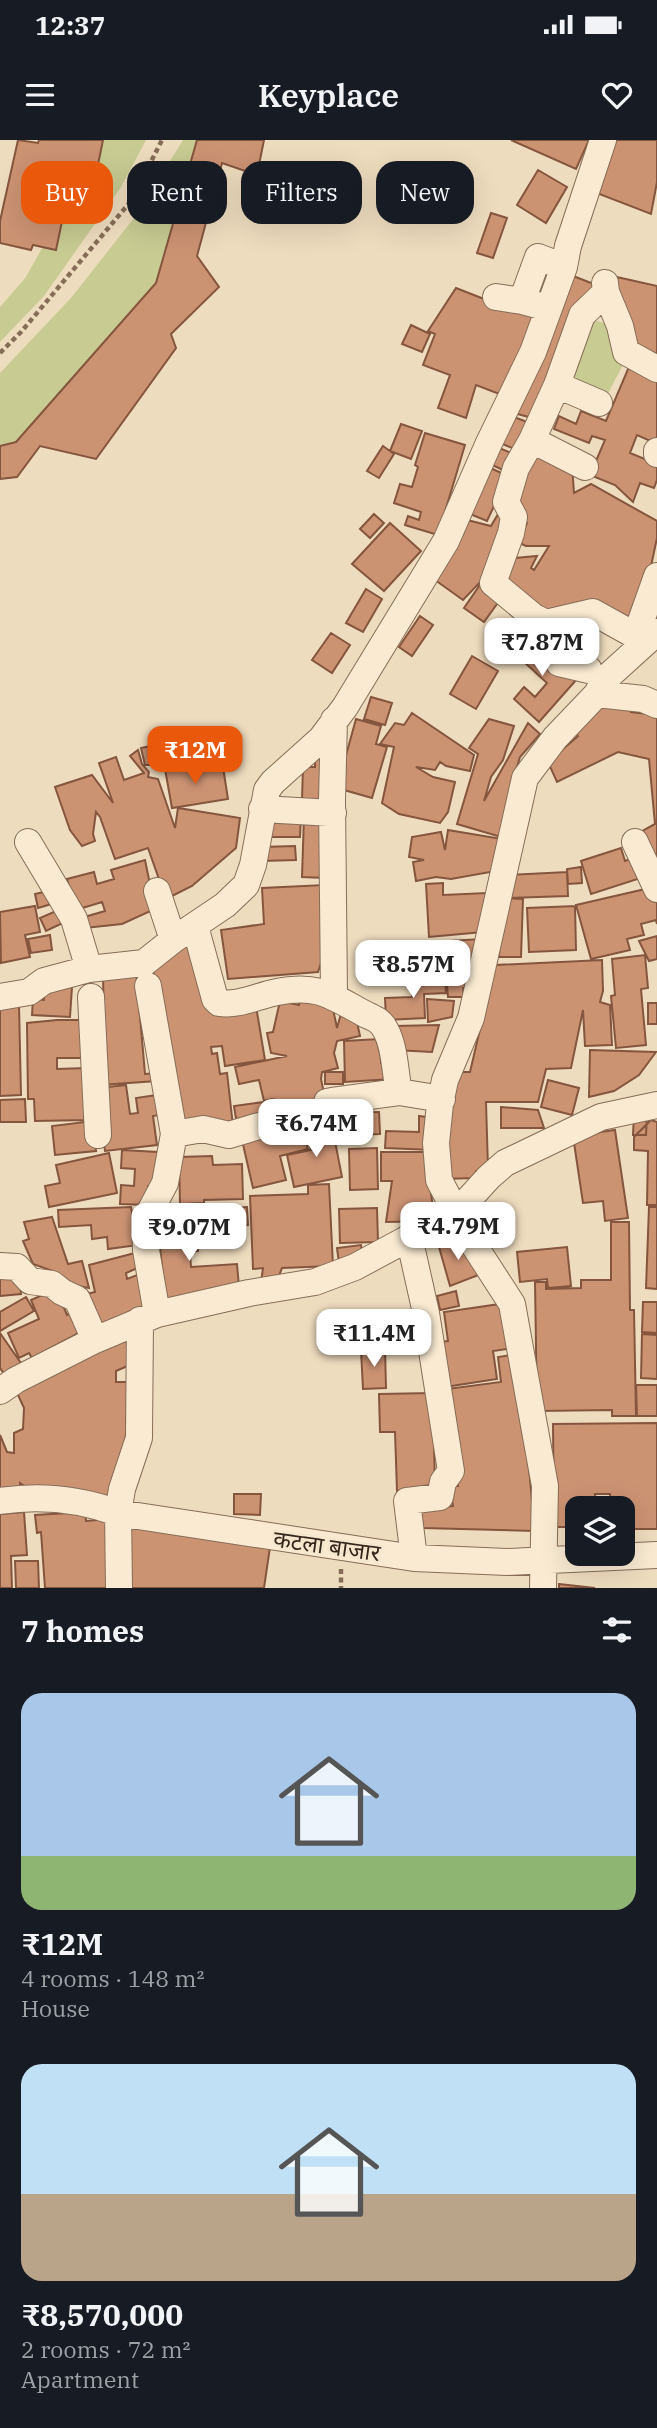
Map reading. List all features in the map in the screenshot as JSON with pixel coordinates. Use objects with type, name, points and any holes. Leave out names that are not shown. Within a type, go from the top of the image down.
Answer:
[{"type":"street","points":[[0,997],[29,992],[44,981],[89,969],[144,963],[225,905],[246,885],[253,865],[267,790],[321,739],[345,707],[446,541],[533,352],[564,267],[568,246],[603,140]]},
{"type":"street","points":[[522,301],[538,257],[564,267]]},
{"type":"street","points":[[646,636],[593,612],[546,623],[534,617],[493,583],[511,533],[514,517],[506,502],[516,468],[557,385],[582,315],[605,287],[620,326],[626,352],[657,369]]},
{"type":"street","points":[[496,297],[548,308]]},
{"type":"street","points":[[557,385],[599,403]]},
{"type":"street","points":[[532,440],[585,467]]},
{"type":"street","points":[[542,1588],[545,1561],[545,1486],[512,1304],[470,1238],[439,1180],[436,1143],[445,1080],[471,1018],[525,778],[593,682],[604,680],[646,636],[657,576]]},
{"type":"street","points":[[546,623],[559,663],[593,682],[657,705]]},
{"type":"street","points":[[334,720],[334,995]]},
{"type":"street","points":[[262,808],[333,813]]},
{"type":"street","points":[[28,842],[74,919],[89,969]]},
{"type":"street","points":[[635,842],[657,888]]},
{"type":"street","points":[[157,891],[184,933],[219,1003],[236,1004],[270,993],[296,990],[314,990],[334,995],[379,1021],[386,1030],[399,1092]]},
{"type":"street","points":[[119,1588],[118,1513],[122,1489],[139,1438],[148,1317],[145,1221],[165,1183],[174,1134],[148,986]]},
{"type":"street","points":[[91,998],[98,1135]]},
{"type":"street","points":[[174,1134],[203,1129],[229,1135],[259,1126],[320,1117],[329,1101],[399,1092],[442,1099]]},
{"type":"street","points":[[0,1391],[16,1380],[95,1340],[148,1317],[249,1293],[315,1282],[355,1267],[457,1212],[505,1163],[601,1117],[657,1105]]},
{"type":"street","points":[[409,1237],[426,1313],[451,1471],[443,1482],[440,1497],[407,1501],[414,1558]]},
{"type":"street","points":[[0,1266],[17,1267],[30,1281],[52,1283],[62,1292],[77,1299],[95,1340]]},
{"type":"street","name":"कटला बाजार","points":[[0,1501],[28,1497],[93,1504],[118,1513],[414,1558],[507,1562],[657,1555]]},
{"type":"path","points":[[0,353],[21,332],[131,201],[162,140]]},
{"type":"green space","points":[[94,140],[146,140],[135,161],[127,161],[127,176],[113,198],[113,161],[86,161]]},
{"type":"green space","points":[[183,140],[197,140],[191,161],[170,161]]},
{"type":"green space","points":[[55,224],[95,224],[44,296],[0,342],[0,307],[26,277]]},
{"type":"green space","points":[[129,224],[173,224],[156,283],[16,442],[0,446],[0,373],[71,298]]},
{"type":"green space","points":[[585,317],[616,327],[626,359],[604,401],[562,383]]},
{"type":"building","points":[[18,140],[38,143],[39,140],[103,140],[99,161],[21,161],[21,224],[61,224],[56,250],[33,245],[31,250],[0,243],[0,221]]},
{"type":"building","points":[[197,140],[264,140],[260,161],[241,161],[241,170],[227,165],[227,161],[191,161]]},
{"type":"building","points":[[511,140],[589,140],[576,169]]},
{"type":"building","points":[[611,140],[657,140],[657,182],[651,214],[594,192]]},
{"type":"building","points":[[538,170],[567,187],[546,223],[517,205]]},
{"type":"building","points":[[491,213],[507,218],[493,258],[477,253]]},
{"type":"building","points":[[173,224],[206,224],[197,256],[219,287],[171,334],[176,348],[96,459],[40,446],[17,477],[0,479],[0,446],[16,442],[156,283]]},
{"type":"building","points":[[568,274],[599,286],[536,419],[514,413]]},
{"type":"building","points":[[608,275],[657,286],[657,364],[637,352]]},
{"type":"building","points":[[456,288],[484,299],[539,312],[502,395],[476,385],[466,418],[438,408],[450,375],[423,365],[435,334],[428,331]]},
{"type":"building","points":[[411,325],[430,334],[422,352],[402,344]]},
{"type":"building","points":[[631,362],[657,375],[657,439],[655,443],[637,435],[630,453],[657,464],[657,480],[654,488],[640,483],[633,502],[615,485],[590,475],[605,440],[592,436],[589,443],[554,429],[559,416],[576,424],[581,411],[606,421]]},
{"type":"building","points":[[511,416],[533,424],[522,452],[500,443]]},
{"type":"building","points":[[401,424],[422,431],[411,459],[390,451]]},
{"type":"building","points":[[425,433],[465,445],[438,535],[405,525],[408,516],[419,520],[421,512],[394,503],[400,484],[412,487],[418,467],[415,465]]},
{"type":"building","points":[[383,446],[394,454],[379,478],[367,471]]},
{"type":"building","points":[[497,447],[516,455],[507,472],[488,463]]},
{"type":"building","points":[[533,449],[572,465],[574,493],[591,484],[657,521],[657,538],[650,571],[635,620],[551,613],[503,581],[515,558],[537,556],[531,568],[534,570],[549,546],[526,546],[517,542],[527,523],[519,518],[516,494]]},
{"type":"building","points":[[486,466],[508,476],[487,521],[465,512]]},
{"type":"building","points":[[501,509],[508,512],[487,575],[463,600],[435,580],[463,519],[491,526]]},
{"type":"building","points":[[374,514],[384,523],[370,538],[360,529]]},
{"type":"building","points":[[390,523],[421,551],[384,591],[352,564]]},
{"type":"building","points":[[482,582],[502,597],[484,622],[464,608]]},
{"type":"building","points":[[366,589],[382,599],[363,632],[346,623]]},
{"type":"building","points":[[420,616],[433,625],[412,656],[399,647]]},
{"type":"building","points":[[331,633],[350,645],[332,673],[312,660]]},
{"type":"building","points":[[526,633],[577,679],[539,722],[514,699],[524,687],[535,697],[547,683],[511,650]]},
{"type":"building","points":[[472,656],[498,671],[476,709],[450,694]]},
{"type":"building","points":[[371,697],[392,703],[385,725],[364,719]]},
{"type":"building","points":[[598,702],[632,705],[631,712],[657,715],[657,865],[635,835],[655,824],[649,759],[618,752],[557,782],[548,762],[578,736],[570,726]]},
{"type":"building","points":[[412,713],[474,755],[470,771],[446,766],[440,762],[435,770],[416,767],[433,777],[455,782],[448,812],[440,823],[399,814],[382,803],[394,747],[380,744],[395,723],[404,725]]},
{"type":"building","points":[[356,719],[381,726],[376,744],[387,747],[372,798],[337,788]]},
{"type":"building","points":[[489,719],[514,726],[503,760],[491,777],[484,801],[528,723],[540,734],[520,757],[501,837],[457,824],[478,754],[469,748]]},
{"type":"building","points":[[192,743],[193,763],[158,765],[157,744]]},
{"type":"building","points":[[151,746],[153,765],[145,765],[141,748]]},
{"type":"building","points":[[315,749],[329,749],[329,801],[302,800],[303,767],[315,767]]},
{"type":"building","points":[[138,750],[142,764],[149,772],[148,777],[158,779],[175,828],[178,808],[240,818],[236,848],[192,886],[166,899],[148,848],[115,859],[96,812],[93,834],[95,841],[82,846],[70,830],[55,787],[92,775],[113,803],[99,763],[116,757],[124,780],[144,773],[130,756]]},
{"type":"building","points":[[194,764],[196,772],[223,767],[228,799],[172,808],[165,769]]},
{"type":"building","points":[[266,815],[301,815],[300,837],[266,837]]},
{"type":"building","points":[[304,816],[328,817],[326,878],[302,877]]},
{"type":"building","points":[[448,830],[502,839],[496,871],[451,879],[436,877],[416,881],[413,862],[424,860],[409,857],[412,837],[441,832],[445,850]]},
{"type":"building","points":[[295,846],[296,860],[261,861],[261,847]]},
{"type":"building","points":[[621,848],[625,861],[639,856],[647,876],[591,894],[581,861]]},
{"type":"building","points":[[145,860],[155,909],[122,924],[85,928],[81,918],[105,911],[102,902],[76,910],[67,879],[94,872],[97,884],[114,879],[111,870]]},
{"type":"building","points":[[581,867],[582,883],[568,884],[567,869]]},
{"type":"building","points":[[567,872],[568,896],[507,898],[506,875]]},
{"type":"building","points":[[443,883],[443,895],[487,893],[483,932],[429,937],[426,884]]},
{"type":"building","points":[[325,885],[323,957],[318,972],[228,979],[221,930],[264,924],[262,888]]},
{"type":"building","points":[[654,887],[657,895],[657,924],[656,920],[641,924],[644,935],[627,939],[630,950],[591,959],[576,905]]},
{"type":"building","points":[[52,890],[55,903],[38,908],[35,894]]},
{"type":"building","points":[[502,898],[523,899],[521,957],[499,957]]},
{"type":"building","points":[[35,906],[40,932],[25,935],[30,957],[1,963],[0,912]]},
{"type":"building","points":[[575,906],[576,950],[529,952],[527,908]]},
{"type":"building","points":[[63,908],[69,920],[46,931],[40,918]]},
{"type":"building","points":[[50,935],[52,950],[31,953],[28,939]]},
{"type":"building","points":[[657,936],[657,959],[649,961],[639,941]]},
{"type":"building","points":[[191,939],[217,1011],[256,1006],[265,1060],[225,1066],[222,1046],[211,1047],[212,1054],[217,1053],[220,1074],[227,1073],[233,1126],[176,1126],[152,963]]},
{"type":"building","points":[[481,939],[476,984],[463,988],[464,997],[448,997],[446,974],[403,977],[401,944]]},
{"type":"building","points":[[645,955],[648,988],[641,989],[646,1045],[616,1048],[611,996],[615,995],[612,959]]},
{"type":"building","points":[[602,960],[603,991],[600,1002],[610,1005],[612,1045],[585,1046],[583,1010],[571,1068],[546,1069],[538,1102],[486,1102],[488,1168],[476,1171],[475,1178],[441,1179],[455,1072],[470,1072],[495,965]]},
{"type":"building","points":[[136,970],[145,1074],[156,1073],[157,1081],[100,1085],[104,1042],[103,971]]},
{"type":"building","points":[[445,979],[446,993],[424,994],[425,1018],[386,1020],[385,998],[412,997],[411,981]]},
{"type":"building","points":[[45,985],[72,987],[70,1017],[32,1015],[33,999],[44,1000]]},
{"type":"building","points":[[301,997],[332,1004],[337,1028],[342,1010],[355,1013],[360,1036],[337,1041],[334,1053],[338,1068],[322,1072],[325,1098],[293,1104],[272,1099],[264,1101],[259,1080],[239,1084],[235,1067],[287,1056],[271,1053],[267,1033],[273,1032],[280,1001],[299,1005]]},
{"type":"building","points":[[427,999],[454,1001],[452,1017],[428,1022]]},
{"type":"building","points":[[648,1003],[657,1003],[657,1024],[648,1024]]},
{"type":"building","points":[[0,1005],[19,1005],[21,1095],[0,1096]]},
{"type":"building","points":[[83,1020],[84,1058],[57,1058],[57,1069],[86,1068],[88,1120],[35,1121],[34,1099],[28,1099],[27,1023]]},
{"type":"building","points":[[439,1025],[432,1052],[395,1050],[395,1026]]},
{"type":"building","points":[[380,1039],[381,1063],[392,1063],[392,1079],[345,1082],[344,1041]]},
{"type":"building","points":[[590,1050],[656,1052],[639,1075],[614,1091],[589,1097]]},
{"type":"building","points":[[325,1072],[343,1072],[343,1084],[325,1084]]},
{"type":"building","points":[[548,1080],[579,1088],[572,1115],[541,1107]]},
{"type":"building","points":[[126,1085],[130,1114],[138,1113],[136,1098],[164,1094],[166,1114],[153,1116],[157,1145],[105,1151],[98,1088]]},
{"type":"building","points":[[25,1099],[26,1122],[0,1122],[0,1100]]},
{"type":"building","points":[[271,1101],[273,1114],[236,1119],[234,1106]]},
{"type":"building","points":[[501,1107],[538,1110],[544,1128],[501,1128]]},
{"type":"building","points":[[379,1112],[380,1134],[354,1135],[353,1113]]},
{"type":"building","points":[[634,1113],[647,1114],[646,1135],[633,1135]]},
{"type":"building","points":[[334,1114],[351,1114],[352,1135],[334,1136]]},
{"type":"building","points":[[419,1116],[435,1118],[432,1150],[385,1148],[386,1131],[419,1132]]},
{"type":"building","points":[[315,1120],[318,1134],[333,1131],[342,1177],[294,1187],[287,1155],[311,1150],[305,1122]]},
{"type":"building","points":[[651,1120],[657,1122],[657,1205],[647,1205],[648,1151],[634,1150],[634,1137]]},
{"type":"building","points":[[93,1121],[96,1151],[55,1155],[52,1126]]},
{"type":"building","points":[[302,1126],[308,1149],[280,1156],[286,1180],[253,1188],[242,1140]]},
{"type":"building","points":[[615,1130],[628,1218],[605,1221],[603,1201],[583,1203],[573,1136]]},
{"type":"building","points":[[377,1148],[378,1189],[350,1190],[349,1149]]},
{"type":"building","points":[[122,1150],[158,1152],[157,1187],[148,1186],[148,1205],[120,1204],[121,1185],[134,1186],[135,1169],[121,1168]]},
{"type":"building","points":[[381,1152],[425,1152],[435,1221],[386,1222],[392,1181],[381,1181]]},
{"type":"building","points":[[109,1153],[117,1193],[49,1207],[45,1186],[60,1183],[56,1165]]},
{"type":"building","points":[[212,1156],[213,1165],[242,1164],[243,1199],[180,1204],[179,1157]]},
{"type":"building","points":[[329,1184],[333,1266],[282,1268],[276,1284],[261,1282],[263,1268],[253,1269],[250,1196],[308,1194],[308,1185]]},
{"type":"building","points":[[131,1207],[138,1245],[108,1249],[107,1237],[92,1239],[91,1225],[59,1227],[58,1210]]},
{"type":"building","points":[[247,1207],[248,1225],[213,1228],[213,1223],[196,1224],[195,1211]]},
{"type":"building","points":[[649,1207],[657,1207],[657,1289],[646,1288]]},
{"type":"building","points":[[377,1208],[378,1242],[340,1243],[339,1209]]},
{"type":"building","points":[[195,1212],[198,1251],[190,1252],[191,1267],[237,1264],[239,1287],[166,1307],[157,1216]]},
{"type":"building","points":[[52,1217],[68,1264],[82,1261],[89,1288],[67,1284],[53,1271],[33,1264],[23,1241],[29,1239],[24,1222]]},
{"type":"building","points":[[611,1222],[629,1222],[630,1310],[634,1310],[636,1416],[612,1416],[612,1410],[537,1411],[535,1282],[546,1282],[546,1289],[581,1288],[581,1280],[611,1280]]},
{"type":"building","points":[[462,1238],[481,1274],[450,1286],[439,1247]]},
{"type":"building","points":[[361,1245],[363,1259],[339,1263],[337,1248]]},
{"type":"building","points":[[567,1247],[571,1286],[548,1288],[547,1279],[520,1282],[517,1252]]},
{"type":"building","points":[[135,1253],[140,1267],[126,1273],[127,1279],[140,1274],[149,1308],[97,1329],[82,1295],[95,1292],[89,1265]]},
{"type":"building","points":[[19,1272],[21,1294],[0,1296],[0,1273]]},
{"type":"building","points":[[56,1289],[67,1315],[72,1312],[79,1333],[32,1358],[29,1353],[19,1358],[8,1333],[39,1319],[31,1300]]},
{"type":"building","points":[[456,1291],[459,1306],[440,1310],[437,1296]]},
{"type":"building","points":[[26,1297],[34,1311],[0,1331],[0,1312]]},
{"type":"building","points":[[643,1302],[657,1302],[657,1333],[642,1332]]},
{"type":"building","points":[[507,1303],[514,1348],[493,1351],[497,1379],[445,1387],[438,1342],[448,1341],[444,1312]]},
{"type":"building","points":[[0,1333],[23,1366],[7,1378],[0,1368]]},
{"type":"building","points":[[642,1334],[657,1335],[657,1379],[641,1378]]},
{"type":"building","points":[[132,1337],[137,1362],[116,1371],[116,1382],[128,1382],[125,1459],[112,1498],[27,1488],[20,1483],[20,1491],[0,1494],[0,1435],[7,1452],[14,1453],[14,1433],[23,1429],[24,1408],[14,1386]]},
{"type":"building","points":[[385,1348],[386,1388],[363,1389],[361,1350]]},
{"type":"building","points":[[518,1354],[535,1531],[423,1528],[417,1511],[453,1506],[450,1486],[458,1486],[447,1389],[501,1382],[498,1357]]},
{"type":"building","points":[[636,1385],[657,1385],[657,1416],[637,1416]]},
{"type":"building","points":[[433,1393],[435,1490],[397,1491],[395,1432],[380,1432],[379,1394]]},
{"type":"building","points":[[657,1423],[657,1529],[635,1529],[635,1496],[610,1494],[565,1496],[565,1527],[554,1527],[553,1424]]},
{"type":"building","points":[[234,1494],[261,1494],[260,1515],[234,1514]]},
{"type":"building","points":[[24,1512],[27,1555],[11,1556],[12,1588],[0,1588],[0,1514]]},
{"type":"building","points":[[85,1512],[86,1521],[111,1519],[115,1588],[45,1588],[41,1532],[37,1533],[35,1515]]},
{"type":"building","points":[[130,1524],[270,1547],[264,1588],[127,1588]]},
{"type":"building","points":[[15,1561],[38,1561],[39,1588],[16,1588]]},
{"type":"building","points":[[559,1584],[595,1588],[559,1588]]}]
